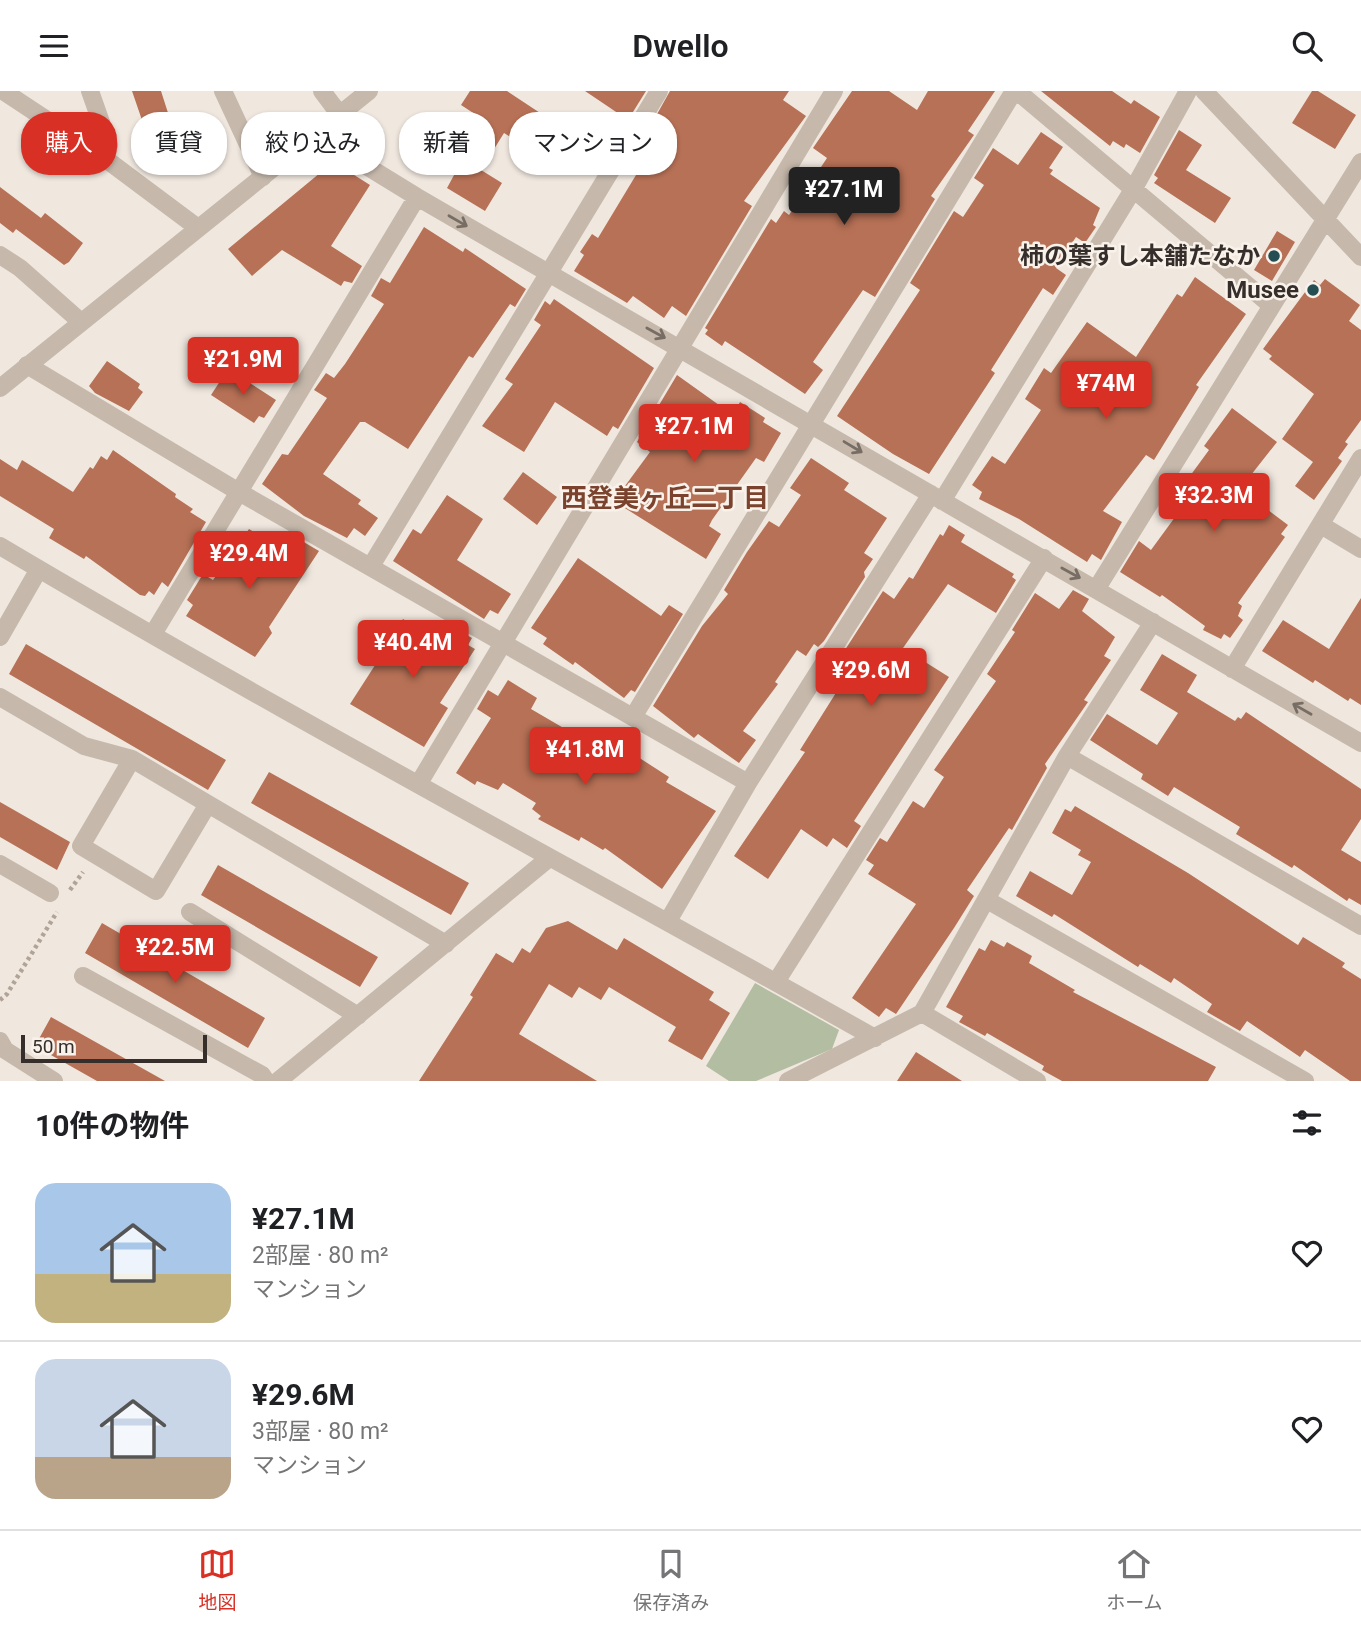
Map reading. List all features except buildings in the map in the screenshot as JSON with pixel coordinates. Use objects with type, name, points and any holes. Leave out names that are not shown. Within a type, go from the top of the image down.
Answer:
[{"type":"street","points":[[4,91],[36,112]]},
{"type":"street","points":[[90,91],[97,112]]},
{"type":"street","points":[[223,91],[263,177]]},
{"type":"street","points":[[322,91],[338,112]]},
{"type":"street","points":[[344,112],[369,91]]},
{"type":"street","points":[[371,566],[659,91]]},
{"type":"street","points":[[419,783],[501,642],[834,91]]},
{"type":"street","points":[[633,717],[1016,91],[1272,306]]},
{"type":"street","points":[[668,921],[748,783],[1134,188],[1188,91]]},
{"type":"street","points":[[1204,91],[1361,257]]},
{"type":"street","points":[[1097,588],[1361,162]]},
{"type":"street","points":[[117,167],[198,227]]},
{"type":"street","points":[[0,388],[266,175]]},
{"type":"street","points":[[381,175],[1361,743]]},
{"type":"street","points":[[153,634],[417,197]]},
{"type":"street","points":[[0,255],[20,268],[81,322]]},
{"type":"street","points":[[27,365],[239,492],[748,783]]},
{"type":"street","points":[[1231,669],[1361,458]]},
{"type":"street","points":[[1321,524],[1361,549]]},
{"type":"street","points":[[0,546],[548,859],[668,921],[875,1038]]},
{"type":"street","points":[[776,982],[1044,558]]},
{"type":"street","points":[[0,637],[39,569]]},
{"type":"street","points":[[788,1081],[922,1013],[1067,756],[1153,622]]},
{"type":"street","points":[[0,697],[84,746],[132,759],[446,944]]},
{"type":"street","points":[[1067,756],[1361,926]]},
{"type":"street","points":[[132,759],[81,846],[156,891],[208,804]]},
{"type":"street","points":[[278,1081],[548,859]]},
{"type":"street","points":[[0,864],[59,898]]},
{"type":"street","points":[[987,900],[1305,1081]]},
{"type":"street","points":[[190,912],[358,1016]]},
{"type":"street","points":[[83,976],[262,1075],[266,1081]]},
{"type":"street","points":[[922,1013],[1037,1081]]},
{"type":"street","points":[[2,1046],[54,1081]]},
{"type":"path","points":[[0,1000],[7,994],[59,898],[80,873],[106,861]]},
{"type":"green space","points":[[755,983],[839,1030],[832,1049],[756,1081],[729,1081],[706,1066]]},
{"type":"place","name":"柿の葉すし本舗たなか","points":[[1274,256]]},
{"type":"place","name":"Musee","points":[[1313,290]]},
{"type":"district","name":"西登美ヶ丘二丁目","points":[[665,498]]}]
